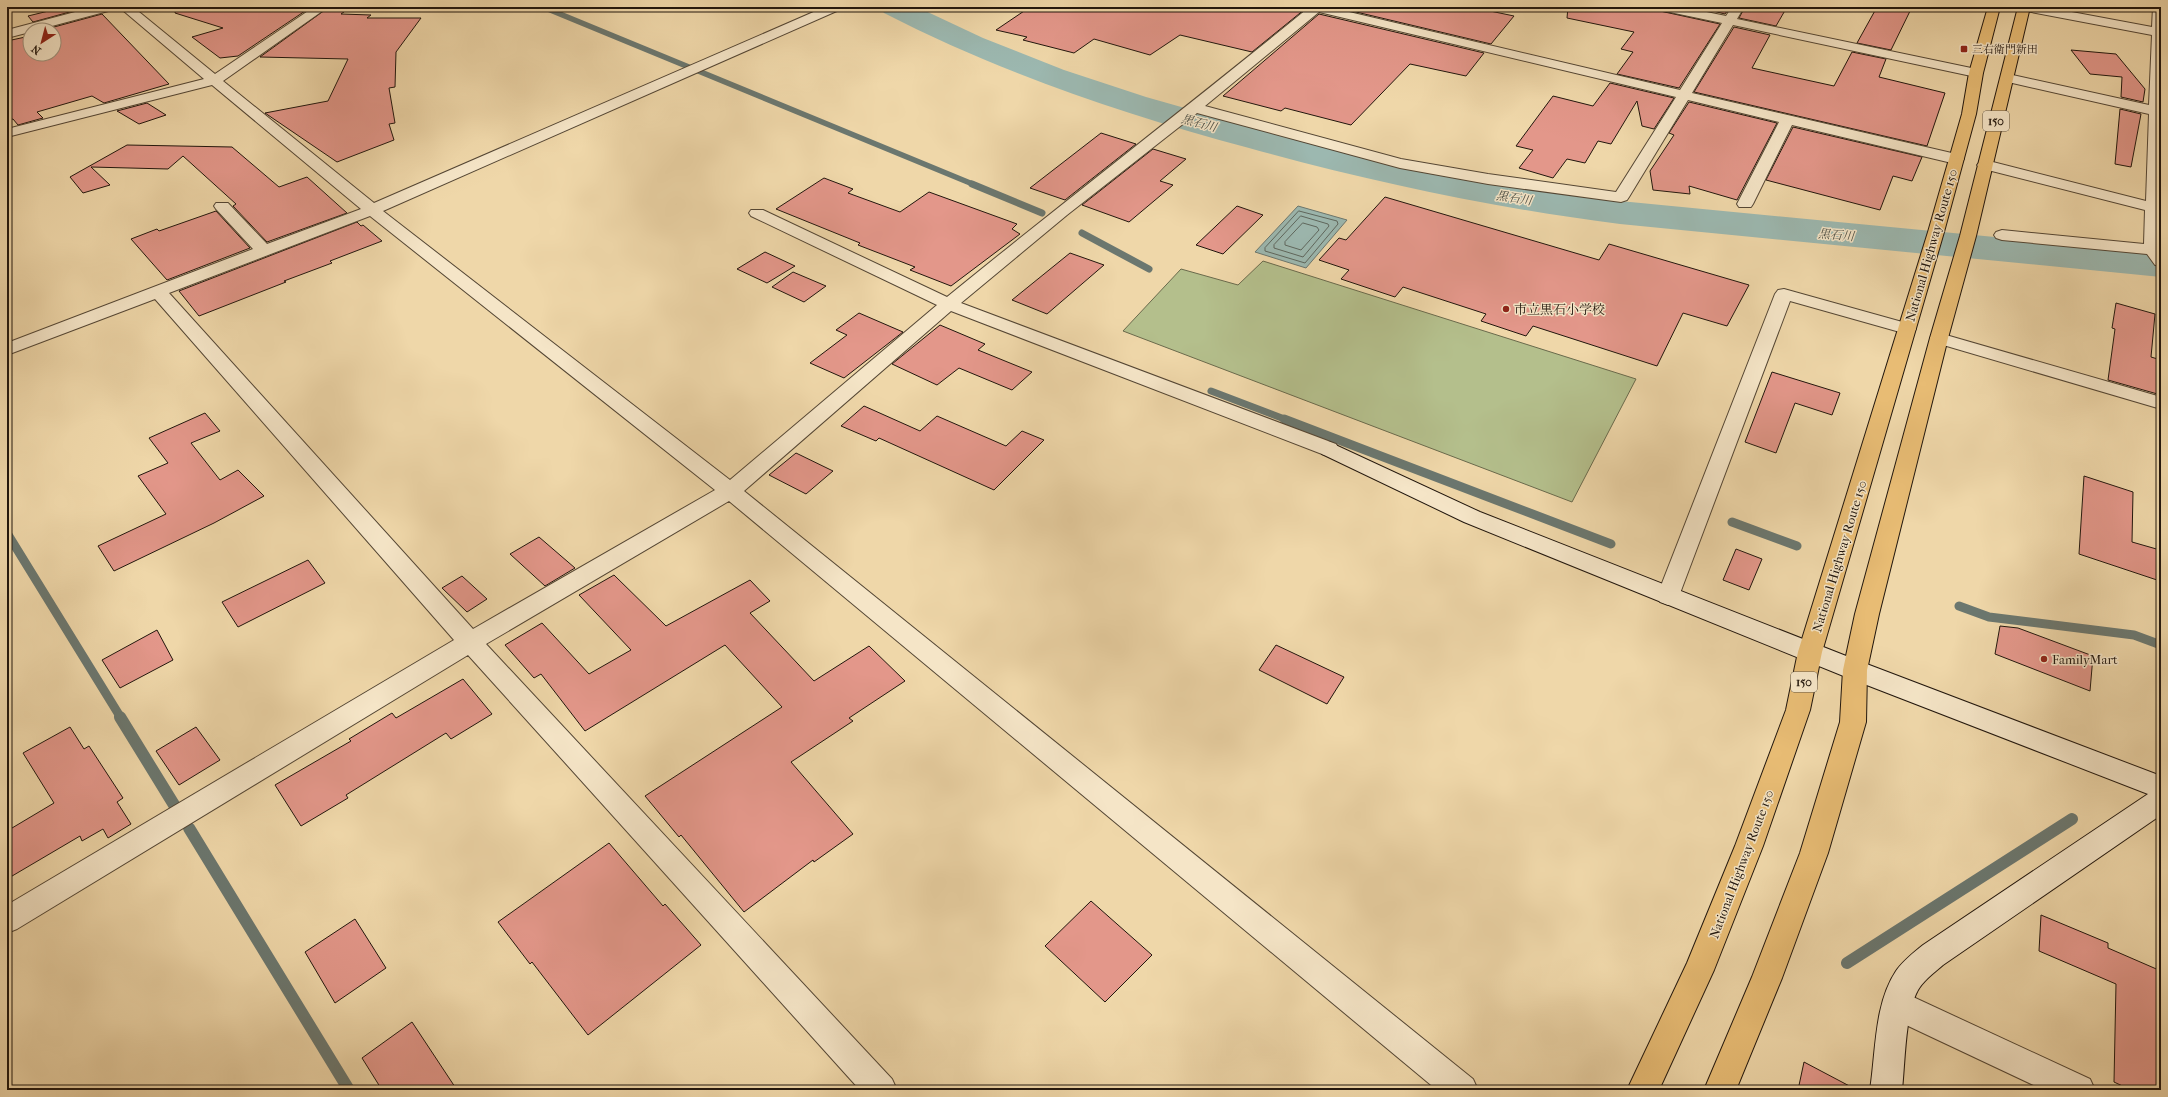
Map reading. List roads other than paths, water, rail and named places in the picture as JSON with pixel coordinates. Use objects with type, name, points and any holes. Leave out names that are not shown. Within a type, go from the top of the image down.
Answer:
[{"type":"highway","name":"National Highway Route 150","points":[[1642,1090],[1699,970],[1749,846],[1798,710],[1810,652],[1928,260],[1969,114],[1976,73],[1994,7]]},
{"type":"highway","name":"150","points":[[1720,1090],[1767,978],[1814,853],[1853,722],[1855,670],[1867,614],[1939,338],[1968,236],[2025,7]]},
{"type":"street","points":[[7,34],[108,7]]},
{"type":"street","points":[[125,7],[216,80],[372,210],[730,491],[1462,1090]]},
{"type":"street","points":[[7,133],[216,80],[322,7]]},
{"type":"street","points":[[7,349],[158,292],[263,250],[372,210],[835,7]]},
{"type":"street","points":[[7,920],[470,642],[730,491],[949,304],[1061,212],[1193,110],[1316,7],[1956,159]]},
{"type":"street","points":[[1664,7],[1976,73]]},
{"type":"street","points":[[1193,110],[1400,163],[1503,181],[1621,197],[1738,7]]},
{"type":"street","points":[[2025,7],[2159,33]]},
{"type":"street","points":[[2002,234],[2156,256],[2152,207],[2159,111],[2159,7]]},
{"type":"street","points":[[2008,78],[2159,111]]},
{"type":"street","points":[[1745,204],[1788,120]]},
{"type":"street","points":[[1985,166],[2152,207]]},
{"type":"street","points":[[222,206],[263,250]]},
{"type":"street","points":[[756,214],[949,304],[1329,449],[1472,517],[1855,670],[2161,788]]},
{"type":"street","points":[[158,292],[470,642],[881,1090]]},
{"type":"street","points":[[1668,596],[1784,294],[1906,329]]},
{"type":"street","points":[[1939,338],[2161,403]]},
{"type":"street","points":[[1886,1090],[1898,1005],[1903,987],[1914,973],[1933,955],[2161,800]]},
{"type":"street","points":[[1898,1005],[2078,1090]]},
{"type":"water","points":[[1298,206],[1347,220],[1306,268],[1255,252]]},
{"type":"waterway","points":[[543,7],[975,185]]},
{"type":"waterway","name":"黒石川","points":[[894,7],[1012,61],[1093,91],[1218,129],[1388,173],[1457,188],[1534,201],[1663,217],[2161,265]]},
{"type":"waterway","points":[[972,184],[1042,213]]},
{"type":"waterway","points":[[1082,233],[1149,269]]},
{"type":"waterway","points":[[1211,391],[1287,420]]},
{"type":"waterway","points":[[1284,419],[1611,544]]},
{"type":"waterway","points":[[1732,522],[1797,546]]},
{"type":"waterway","points":[[7,533],[121,718]]},
{"type":"waterway","points":[[1959,606],[1989,617],[2134,635],[2161,645]]},
{"type":"waterway","points":[[120,717],[176,808]]},
{"type":"waterway","points":[[1847,963],[2072,819]]},
{"type":"waterway","points":[[189,828],[349,1090]]},
{"type":"place","name":"三右衛門新田","points":[[1964,49]]},
{"type":"place","name":"市立黒石小学校","points":[[1506,309]]},
{"type":"place","name":"FamilyMart","points":[[2044,659]]}]
